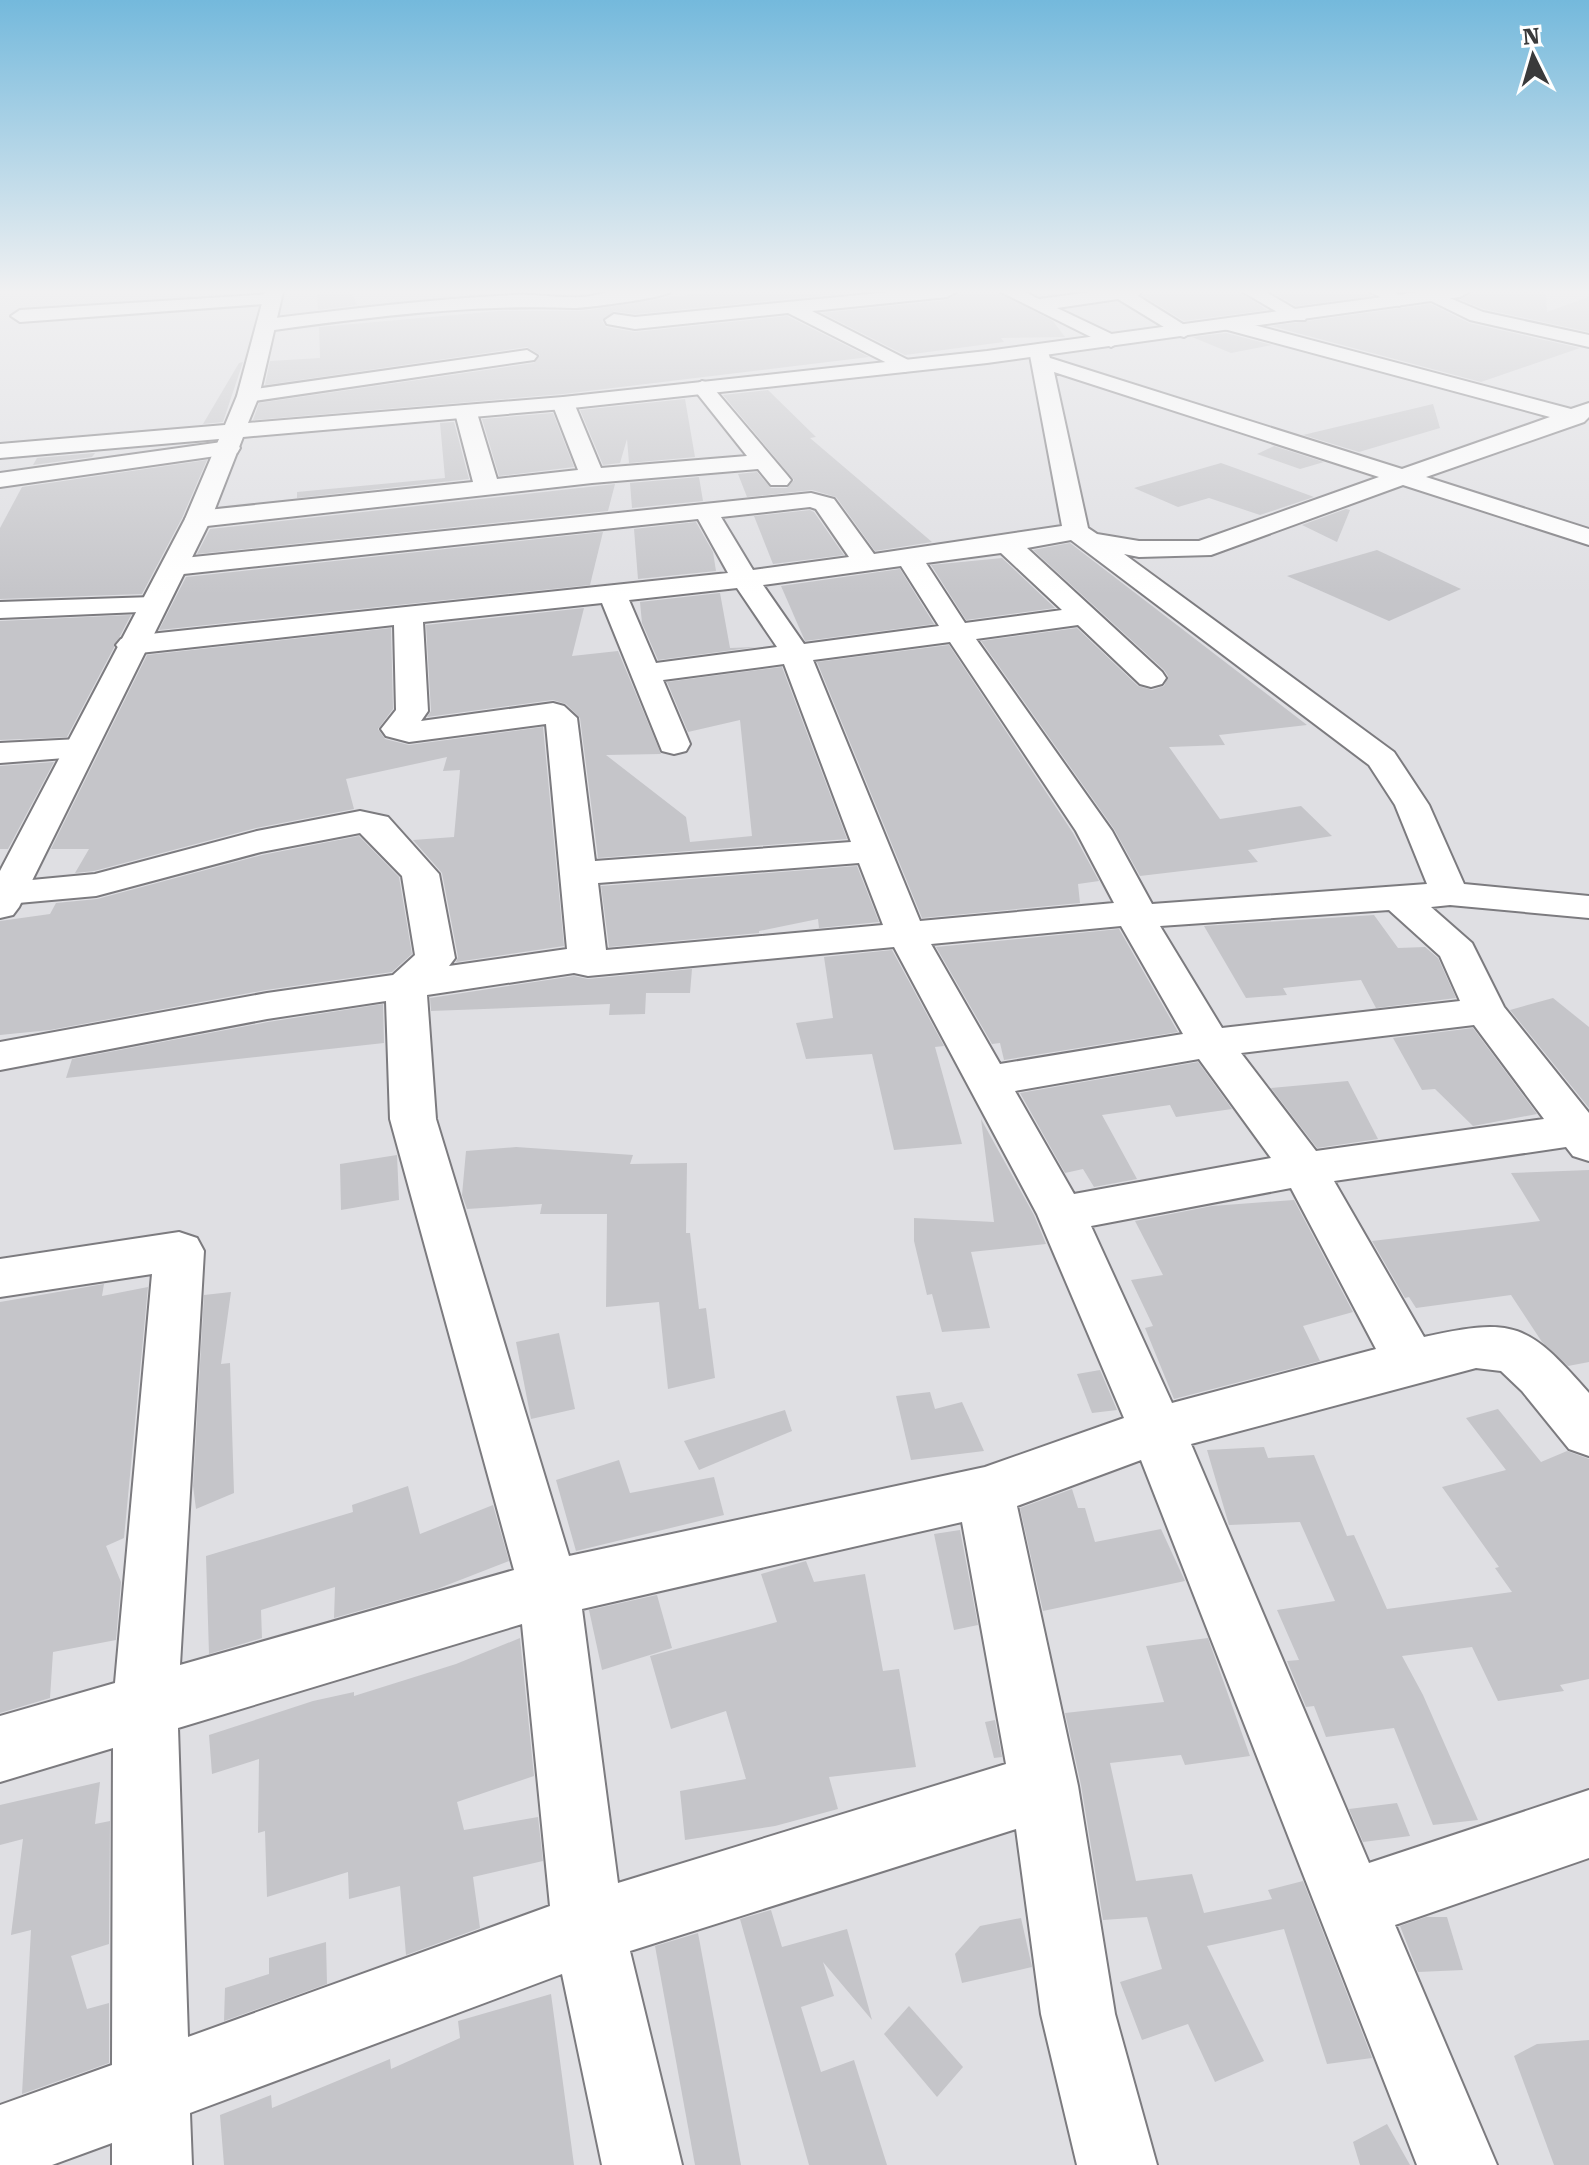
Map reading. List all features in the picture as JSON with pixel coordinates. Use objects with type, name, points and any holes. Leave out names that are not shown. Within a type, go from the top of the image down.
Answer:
[{"type":"street","points":[[4,900],[131,645],[198,519],[249,393]]},
{"type":"street","points":[[248,396],[269,393]]},
{"type":"street","points":[[0,480],[232,440],[650,393]]},
{"type":"street","points":[[707,393],[762,462],[800,502]]},
{"type":"street","points":[[1049,393],[1083,536],[1382,759],[1412,805],[1450,894]]},
{"type":"street","points":[[1151,393],[1589,537]]},
{"type":"street","points":[[1495,393],[1584,416]]},
{"type":"street","points":[[563,403],[592,476]]},
{"type":"street","points":[[466,413],[487,487]]},
{"type":"street","points":[[131,645],[745,579],[1083,536],[1139,549],[1202,549],[1400,476],[1584,416]]},
{"type":"street","points":[[0,451],[232,440]]},
{"type":"street","points":[[198,519],[592,476],[762,462]]},
{"type":"street","points":[[174,567],[820,501],[867,563]]},
{"type":"street","points":[[706,512],[745,579],[794,651],[906,934],[1061,1214],[1157,1430],[1457,2165]]},
{"type":"street","points":[[1007,544],[1151,678]]},
{"type":"street","points":[[909,557],[1094,831],[1136,914],[1210,1043],[1304,1169],[1410,1362]]},
{"type":"street","points":[[612,593],[674,744]]},
{"type":"street","points":[[0,610],[153,605]]},
{"type":"street","points":[[647,673],[794,651],[960,634],[1084,616]]},
{"type":"street","points":[[408,617],[412,711],[397,729],[409,732],[553,713],[561,718],[588,964]]},
{"type":"street","points":[[0,753],[79,749]]},
{"type":"street","points":[[4,900],[96,885],[257,842],[360,822],[375,825],[420,874],[435,958],[406,985]]},
{"type":"street","points":[[578,873],[871,851]]},
{"type":"street","points":[[0,1056],[267,1006],[577,960],[588,964],[1136,914],[1450,894],[1589,907]]},
{"type":"street","points":[[1399,899],[1458,951],[1485,1011],[1586,1140]]},
{"type":"street","points":[[406,985],[413,1119],[549,1588],[588,1928],[642,2165]]},
{"type":"street","points":[[989,1081],[1210,1043],[1485,1011]]},
{"type":"street","points":[[1061,1214],[1304,1169],[1586,1140]]},
{"type":"street","points":[[0,1278],[179,1251],[145,1706],[152,2165]]},
{"type":"street","points":[[0,1749],[549,1588],[985,1492],[1157,1430],[1476,1347],[1514,1351],[1541,1375],[1589,1432]]},
{"type":"street","points":[[985,1492],[1044,1786],[1078,2014],[1117,2165]]},
{"type":"street","points":[[0,2145],[588,1928],[1044,1786]]},
{"type":"street","points":[[1351,1905],[1587,1829]]},
{"type":"building","points":[[221,393],[233,393],[223,422],[203,424]]},
{"type":"building","points":[[328,393],[571,393],[253,420],[259,403]]},
{"type":"building","points":[[771,393],[816,437],[810,438],[932,542],[875,551],[836,497],[812,490],[747,497],[738,474],[757,472],[771,488],[787,488],[794,480],[723,395]]},
{"type":"building","points":[[685,399],[695,457],[629,463],[627,439],[620,463],[603,465],[580,410]]},
{"type":"building","points":[[1433,404],[1440,428],[1359,452],[1303,435]]},
{"type":"building","points":[[553,413],[574,467],[499,476],[482,419]]},
{"type":"building","points":[[454,422],[469,479],[297,498],[297,492],[445,478],[440,423]]},
{"type":"building","points":[[1274,446],[1324,462],[1300,469],[1257,454]]},
{"type":"building","points":[[95,453],[92,457],[33,465],[37,458]]},
{"type":"building","points":[[207,460],[182,518],[142,594],[0,599],[0,528],[22,487]]},
{"type":"building","points":[[1221,463],[1314,497],[1260,515],[1209,498],[1178,507],[1134,488]]},
{"type":"building","points":[[699,477],[703,501],[632,508],[630,483]]},
{"type":"building","points":[[615,484],[608,511],[197,554],[210,529]]},
{"type":"building","points":[[810,510],[844,555],[773,564],[754,516]]},
{"type":"building","points":[[1350,510],[1337,542],[1302,525]]},
{"type":"building","points":[[696,522],[713,552],[716,571],[638,579],[634,529]]},
{"type":"building","points":[[603,532],[590,585],[159,630],[186,577]]},
{"type":"building","points":[[1070,543],[1307,725],[1219,735],[1225,745],[1169,747],[1220,819],[1301,806],[1332,836],[1248,850],[1258,862],[1140,876],[1114,829],[981,641],[1077,628],[1138,686],[1152,690],[1164,686],[1168,676],[1164,670],[1033,550]]},
{"type":"building","points":[[1377,550],[1461,589],[1389,621],[1287,576]]},
{"type":"building","points":[[1002,558],[1055,608],[966,620],[931,565]]},
{"type":"building","points":[[900,569],[934,624],[805,641],[781,586]]},
{"type":"building","points":[[720,593],[730,648],[756,647],[658,660],[642,623],[640,602]]},
{"type":"building","points":[[584,608],[572,656],[618,651],[661,754],[606,755],[686,817],[690,842],[752,836],[740,720],[688,732],[667,682],[782,667],[847,839],[598,858],[580,718],[566,704],[553,700],[427,717],[431,711],[426,625]]},
{"type":"building","points":[[131,615],[67,737],[0,740],[0,621]]},
{"type":"building","points":[[391,628],[393,709],[378,729],[385,739],[409,745],[543,727],[564,946],[456,962],[458,957],[442,873],[413,840],[454,837],[460,770],[443,771],[447,757],[346,779],[354,809],[256,828],[94,871],[75,873],[89,849],[51,849],[147,655]]},
{"type":"building","points":[[949,645],[1073,833],[1099,881],[1078,884],[1080,903],[922,918],[817,662]]},
{"type":"building","points":[[54,762],[8,849],[0,849],[0,766]]},
{"type":"building","points":[[359,836],[399,877],[412,954],[392,972],[266,990],[50,1030],[0,1035],[0,921],[50,914],[56,903],[97,899],[262,855]]},
{"type":"building","points":[[857,866],[879,922],[819,928],[818,919],[759,933],[609,947],[601,886]]},
{"type":"building","points":[[1374,915],[1398,948],[1425,947],[1438,958],[1456,998],[1376,1008],[1361,980],[1283,988],[1287,995],[1246,998],[1204,926]]},
{"type":"building","points":[[1119,929],[1178,1032],[1004,1060],[1000,1043],[992,1044],[936,947]]},
{"type":"building","points":[[892,950],[944,1046],[935,1047],[962,1144],[894,1150],[872,1054],[806,1059],[796,1023],[833,1018],[824,957]]},
{"type":"building","points":[[692,969],[690,993],[646,993],[645,1014],[609,1015],[610,1004],[431,1011],[430,998],[574,976],[588,979]]},
{"type":"building","points":[[1553,998],[1589,1027],[1589,1108],[1510,1010]]},
{"type":"building","points":[[383,1004],[384,1043],[66,1078],[72,1059]]},
{"type":"building","points":[[1473,1028],[1537,1114],[1473,1126],[1435,1089],[1422,1090],[1393,1038]]},
{"type":"building","points":[[1198,1062],[1232,1109],[1176,1117],[1170,1105],[1102,1115],[1137,1179],[1094,1187],[1083,1169],[1065,1173],[1020,1093]]},
{"type":"building","points":[[1348,1081],[1378,1139],[1317,1148],[1271,1088]]},
{"type":"building","points":[[981,1119],[1034,1215],[1046,1244],[971,1252],[990,1328],[942,1332],[932,1294],[927,1295],[914,1241],[914,1218],[994,1222]]},
{"type":"building","points":[[516,1147],[633,1155],[630,1164],[687,1163],[686,1233],[690,1233],[699,1309],[706,1308],[715,1378],[668,1389],[659,1302],[606,1307],[607,1214],[540,1214],[542,1204],[467,1209],[462,1195],[466,1151]]},
{"type":"building","points":[[397,1155],[399,1200],[341,1210],[340,1164]]},
{"type":"building","points":[[1589,1170],[1589,1362],[1568,1366],[1542,1342],[1511,1295],[1416,1308],[1409,1297],[1405,1298],[1372,1241],[1540,1221],[1511,1173]]},
{"type":"building","points":[[1294,1200],[1353,1312],[1303,1326],[1320,1361],[1174,1399],[1145,1328],[1153,1326],[1131,1280],[1163,1275],[1135,1221],[1212,1206]]},
{"type":"building","points":[[104,1284],[102,1296],[148,1287],[124,1538],[106,1546],[121,1582],[116,1640],[53,1652],[50,1698],[0,1713],[0,1302]]},
{"type":"building","points":[[231,1292],[221,1364],[230,1363],[234,1493],[196,1509],[193,1486],[204,1295]]},
{"type":"building","points":[[559,1333],[575,1409],[531,1419],[516,1342]]},
{"type":"building","points":[[1100,1370],[1117,1410],[1092,1413],[1077,1374]]},
{"type":"building","points":[[930,1392],[935,1409],[962,1402],[984,1451],[911,1460],[896,1396]]},
{"type":"building","points":[[1498,1409],[1541,1462],[1567,1451],[1589,1459],[1589,1679],[1560,1685],[1564,1691],[1498,1701],[1472,1647],[1402,1656],[1423,1695],[1478,1820],[1433,1825],[1394,1728],[1326,1737],[1314,1706],[1306,1707],[1287,1661],[1299,1660],[1277,1610],[1335,1601],[1300,1522],[1229,1525],[1207,1450],[1264,1447],[1268,1458],[1314,1455],[1347,1536],[1354,1535],[1387,1609],[1512,1592],[1495,1568],[1499,1567],[1442,1487],[1506,1470],[1466,1418]]},
{"type":"building","points":[[785,1410],[792,1431],[699,1470],[684,1441]]},
{"type":"building","points":[[619,1460],[630,1493],[714,1477],[724,1515],[576,1551],[556,1480]]},
{"type":"building","points":[[408,1486],[420,1534],[493,1505],[509,1561],[437,1589],[334,1618],[335,1587],[261,1610],[262,1638],[209,1654],[206,1556],[353,1512],[352,1505]]},
{"type":"building","points":[[1072,1489],[1078,1508],[1085,1508],[1095,1542],[1161,1529],[1185,1581],[1043,1611],[1020,1508]]},
{"type":"building","points":[[960,1530],[978,1625],[954,1630],[934,1534]]},
{"type":"building","points":[[806,1561],[814,1582],[865,1574],[883,1671],[899,1669],[916,1767],[829,1777],[838,1809],[775,1826],[685,1840],[680,1791],[746,1779],[726,1711],[671,1729],[650,1656],[777,1622],[761,1574]]},
{"type":"building","points":[[657,1595],[672,1648],[602,1670],[589,1610]]},
{"type":"building","points":[[520,1638],[534,1776],[457,1802],[464,1830],[538,1817],[543,1861],[473,1877],[480,1928],[406,1955],[400,1886],[349,1899],[348,1872],[267,1897],[265,1831],[258,1833],[259,1759],[212,1774],[209,1735],[313,1701],[354,1692],[354,1696],[456,1664]]},
{"type":"building","points":[[1208,1638],[1250,1756],[1185,1765],[1181,1755],[1110,1763],[1136,1881],[1192,1874],[1204,1913],[1272,1899],[1268,1890],[1303,1881],[1372,2058],[1327,2064],[1284,1929],[1207,1946],[1264,2061],[1215,2082],[1188,2024],[1142,2040],[1120,1982],[1162,1969],[1147,1917],[1103,1920],[1081,1785],[1065,1713],[1164,1702],[1146,1646]]},
{"type":"building","points":[[995,1720],[1002,1757],[994,1758],[985,1722]]},
{"type":"building","points":[[100,1782],[95,1824],[110,1821],[109,1944],[71,1956],[87,2009],[109,2003],[109,2063],[22,2094],[31,1930],[11,1935],[23,1839],[0,1845],[0,1805]]},
{"type":"building","points":[[1397,1803],[1410,1836],[1363,1842],[1349,1809]]},
{"type":"building","points":[[771,1910],[782,1947],[847,1929],[872,2020],[823,1962],[834,1996],[801,2007],[821,2072],[854,2060],[887,2165],[809,2165],[740,1919]]},
{"type":"building","points":[[1426,1917],[1447,1917],[1463,1970],[1418,1972],[1400,1926]]},
{"type":"building","points":[[1021,1918],[1032,1967],[962,1983],[955,1954],[980,1926]]},
{"type":"building","points":[[698,1933],[741,2165],[695,2165],[655,1946]]},
{"type":"building","points":[[326,1942],[327,1984],[224,2021],[225,1988],[269,1974],[269,1958]]},
{"type":"building","points":[[551,1994],[574,2165],[224,2165],[220,2115],[271,2095],[272,2108],[390,2059],[391,2069],[460,2038],[458,2021]]},
{"type":"building","points":[[909,2006],[963,2067],[937,2097],[884,2034]]},
{"type":"building","points":[[1589,2040],[1589,2165],[1554,2165],[1514,2056],[1537,2044]]},
{"type":"building","points":[[1387,2124],[1410,2165],[1360,2165],[1353,2142]]}]
